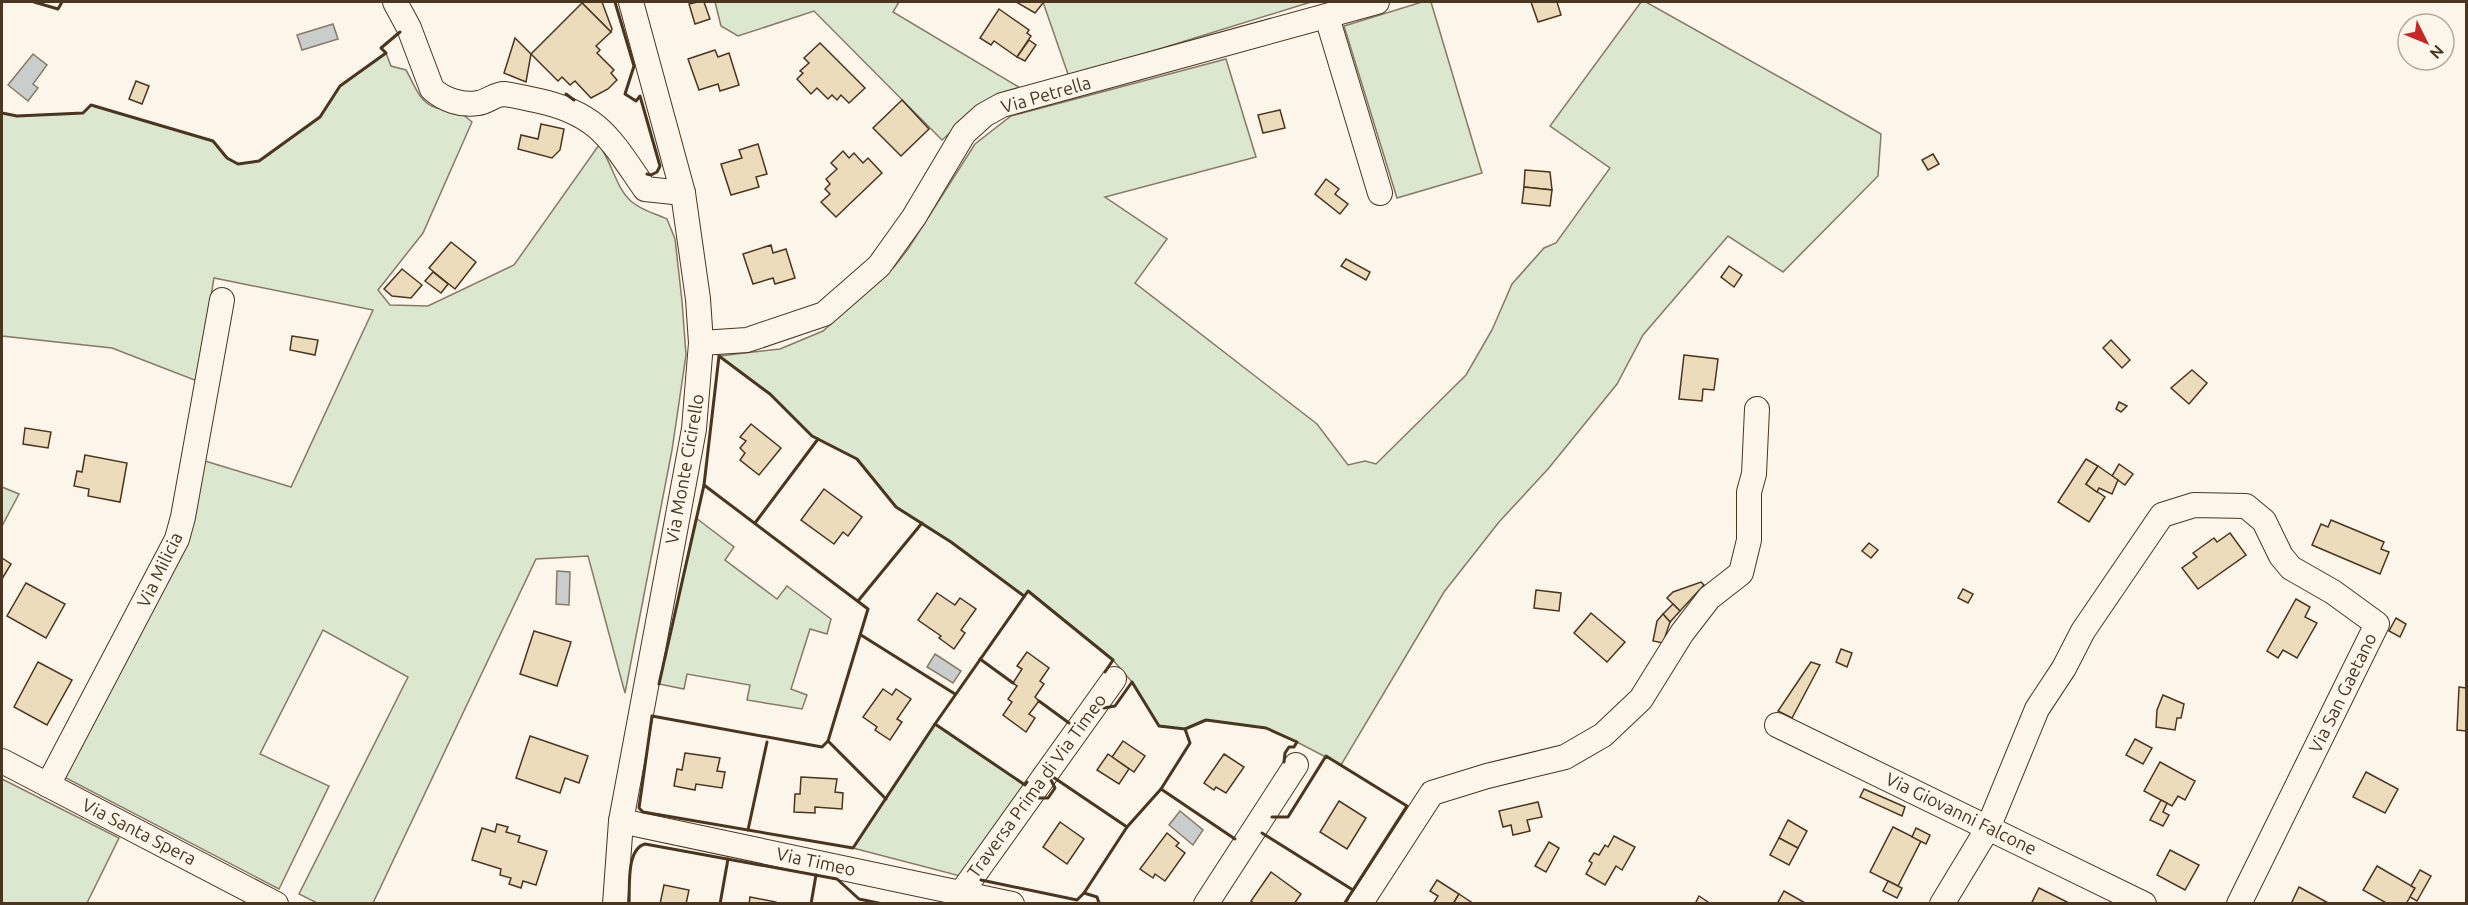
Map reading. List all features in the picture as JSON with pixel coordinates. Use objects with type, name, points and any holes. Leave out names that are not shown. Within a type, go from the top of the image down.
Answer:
[{"type":"street","points":[[395,2],[409,28],[432,89],[440,96],[449,101],[478,104],[502,94],[556,105],[583,115],[609,137],[645,189],[683,193]]},
{"type":"street","name":"Via Monte Cicirello","points":[[615,903],[621,821],[694,429],[700,343],[694,263],[683,193],[631,2]]},
{"type":"street","name":"Via Petrella","points":[[700,343],[747,340],[824,314],[879,266],[914,217],[964,133],[984,115],[1002,105],[1377,2]]},
{"type":"street","points":[[1327,17],[1380,194]]},
{"type":"street","name":"Via Milicia","points":[[48,785],[177,539],[183,517],[222,300]]},
{"type":"street","points":[[1360,903],[1432,793],[1486,776],[1565,758],[1603,735],[1641,699],[1682,633],[1709,598],[1741,573],[1749,540],[1749,492],[1754,474],[1756,409]]},
{"type":"street","name":"Via San Gaetano","points":[[1988,828],[2037,709],[2064,668],[2083,631],[2162,514],[2194,505],[2246,506],[2264,521],[2281,556],[2291,568],[2333,592],[2377,624],[2239,903]]},
{"type":"street","name":"Traversa Prima di Via Timeo","points":[[961,893],[1114,679]]},
{"type":"street","name":"Via Giovanni Falcone","points":[[1777,725],[2144,903]]},
{"type":"street","name":"Via Santa Spera","points":[[2,761],[276,903]]},
{"type":"street","points":[[1206,903],[1296,765]]},
{"type":"street","name":"Via Timeo","points":[[621,821],[1012,903]]},
{"type":"street","points":[[1942,903],[1988,828]]},
{"type":"green space","points":[[715,2],[899,2],[893,12],[1022,89],[983,103],[942,140],[814,11],[738,36],[721,26]]},
{"type":"green space","points":[[1043,2],[1311,2],[1069,77]]},
{"type":"green space","points":[[1422,2],[1431,2],[1482,173],[1397,198],[1344,26]]},
{"type":"green space","points":[[1641,2],[1646,2],[1881,134],[1878,176],[1783,272],[1728,236],[1643,335],[1617,384],[1548,469],[1499,522],[1444,592],[1341,765],[1266,728],[1207,720],[1185,729],[1159,726],[1132,682],[1113,660],[1029,591],[1024,596],[951,542],[896,507],[857,459],[812,436],[770,394],[719,356],[780,349],[823,331],[894,267],[975,144],[1011,116],[1226,59],[1256,157],[1105,197],[1167,239],[1135,283],[1317,424],[1348,465],[1365,461],[1376,464],[1466,375],[1492,330],[1512,284],[1544,248],[1556,243],[1610,168],[1550,126]]},
{"type":"green space","points":[[386,53],[391,66],[406,70],[427,104],[462,114],[472,122],[423,233],[378,290],[390,305],[428,306],[514,265],[599,145],[627,197],[640,207],[667,219],[675,239],[686,355],[672,450],[625,693],[588,556],[536,559],[373,903],[317,903],[299,894],[408,677],[323,630],[260,754],[329,786],[279,889],[64,777],[205,461],[291,487],[373,310],[214,278],[197,381],[112,348],[2,336],[2,113],[17,116],[83,113],[91,105],[213,141],[227,158],[238,164],[259,161],[320,117],[340,86]]},
{"type":"green space","points":[[2,487],[19,494],[2,526]]},
{"type":"green space","points":[[696,518],[734,547],[725,560],[777,599],[787,586],[831,619],[827,634],[810,629],[791,689],[807,695],[802,709],[747,700],[750,685],[687,674],[684,689],[659,684]]},
{"type":"green space","points":[[935,724],[1025,785],[960,876],[853,848]]},
{"type":"green space","points":[[2,779],[119,838],[87,903],[2,903]]},
{"type":"shaded area","points":[[333,24],[338,39],[302,50],[297,35]]},
{"type":"shaded area","points":[[33,54],[47,65],[33,84],[38,88],[28,101],[8,85]]},
{"type":"shaded area","points":[[557,571],[570,572],[569,605],[556,604]]},
{"type":"shaded area","points":[[935,654],[961,671],[953,683],[927,667]]},
{"type":"shaded area","points":[[1180,811],[1203,830],[1193,845],[1169,825]]},
{"type":"building","points":[[602,2],[612,29],[611,32],[582,3]]},
{"type":"building","points":[[704,2],[710,19],[695,24],[689,4]]},
{"type":"building","points":[[1016,2],[1043,2],[1043,3],[1035,13]]},
{"type":"building","points":[[1531,2],[1557,2],[1561,15],[1538,22]]},
{"type":"building","points":[[582,3],[611,32],[596,46],[600,50],[597,53],[614,70],[611,73],[617,80],[608,89],[591,98],[575,81],[570,85],[562,77],[558,81],[531,54]]},
{"type":"building","points":[[999,9],[1029,30],[1027,33],[1031,36],[1017,57],[994,41],[991,45],[980,38]]},
{"type":"building","points":[[515,38],[531,54],[526,82],[504,73]]},
{"type":"building","points":[[1029,40],[1036,45],[1025,61],[1017,57]]},
{"type":"building","points":[[820,43],[865,88],[849,103],[841,95],[837,100],[832,95],[828,99],[817,88],[811,94],[797,79],[803,73],[800,71],[809,63],[804,58]]},
{"type":"building","points":[[715,50],[718,57],[729,53],[739,85],[720,91],[718,84],[699,90],[688,59]]},
{"type":"building","points":[[136,81],[149,86],[142,104],[129,99]]},
{"type":"building","points":[[902,100],[929,129],[901,156],[873,128]]},
{"type":"building","points":[[1280,110],[1285,128],[1263,133],[1258,115]]},
{"type":"building","points":[[541,124],[564,129],[560,150],[552,158],[518,149],[521,135],[538,139]]},
{"type":"building","points":[[758,144],[767,174],[756,177],[759,187],[731,195],[721,164],[742,158],[739,150]]},
{"type":"building","points":[[843,151],[849,158],[854,153],[863,163],[868,158],[882,173],[836,217],[821,202],[830,194],[825,189],[830,184],[826,179],[837,169],[831,163]]},
{"type":"building","points":[[1933,154],[1939,164],[1928,170],[1922,160]]},
{"type":"building","points":[[1525,170],[1550,172],[1552,190],[1524,187]]},
{"type":"building","points":[[1326,179],[1339,189],[1335,194],[1348,204],[1340,214],[1315,194]]},
{"type":"building","points":[[1524,187],[1552,190],[1550,206],[1522,203]]},
{"type":"building","points":[[451,242],[476,262],[455,289],[429,268]]},
{"type":"building","points":[[771,245],[773,253],[786,249],[795,278],[775,284],[773,278],[753,284],[743,254]]},
{"type":"building","points":[[1346,259],[1370,272],[1366,280],[1341,266]]},
{"type":"building","points":[[1729,266],[1742,275],[1734,287],[1721,277]]},
{"type":"building","points":[[402,269],[422,285],[411,298],[392,296],[384,289]]},
{"type":"building","points":[[433,272],[448,284],[441,293],[425,281]]},
{"type":"building","points":[[292,336],[318,340],[315,355],[290,350]]},
{"type":"building","points":[[2111,340],[2130,360],[2122,368],[2103,348]]},
{"type":"building","points":[[1684,355],[1718,359],[1714,390],[1703,389],[1702,401],[1679,399]]},
{"type":"building","points":[[2192,370],[2207,383],[2189,404],[2171,388]]},
{"type":"building","points":[[2119,402],[2127,406],[2121,412],[2116,409]]},
{"type":"building","points":[[751,424],[781,448],[759,475],[740,460],[745,453],[740,448],[746,441],[740,437]]},
{"type":"building","points":[[25,428],[51,432],[48,448],[23,444]]},
{"type":"building","points":[[85,455],[127,463],[120,502],[88,496],[89,489],[74,486],[77,471],[82,472]]},
{"type":"building","points":[[2086,459],[2098,466],[2086,484],[2105,497],[2089,522],[2058,502]]},
{"type":"building","points":[[2119,464],[2133,474],[2125,485],[2112,476]]},
{"type":"building","points":[[2098,466],[2118,480],[2112,494],[2099,488],[2097,492],[2086,484]]},
{"type":"building","points":[[824,489],[862,517],[848,536],[843,532],[834,544],[801,520]]},
{"type":"building","points":[[2331,520],[2384,542],[2381,549],[2389,552],[2380,574],[2312,545],[2321,524],[2328,527]]},
{"type":"building","points":[[2230,533],[2246,555],[2198,589],[2182,568],[2197,557],[2193,553],[2214,538],[2217,542]]},
{"type":"building","points":[[1869,543],[1878,550],[1871,558],[1862,551]]},
{"type":"building","points":[[2,558],[11,564],[2,579]]},
{"type":"building","points":[[1701,582],[1704,585],[1680,611],[1667,598],[1673,592]]},
{"type":"building","points":[[26,583],[65,604],[46,638],[7,616]]},
{"type":"building","points":[[1963,589],[1973,594],[1968,603],[1958,598]]},
{"type":"building","points":[[1536,590],[1561,593],[1559,611],[1534,608]]},
{"type":"building","points":[[937,593],[955,605],[960,598],[976,609],[961,630],[965,633],[954,649],[939,638],[941,636],[918,620]]},
{"type":"building","points":[[2296,599],[2310,607],[2305,617],[2317,623],[2297,658],[2283,650],[2278,658],[2267,651]]},
{"type":"building","points":[[1673,604],[1680,611],[1670,622],[1663,614]]},
{"type":"building","points":[[1591,613],[1625,642],[1607,662],[1574,633]]},
{"type":"building","points":[[1663,614],[1670,622],[1663,643],[1653,641],[1657,621]]},
{"type":"building","points":[[2396,618],[2406,624],[2400,637],[2389,631]]},
{"type":"building","points":[[534,631],[571,642],[557,686],[520,674]]},
{"type":"building","points":[[1841,649],[1852,653],[1847,667],[1836,662]]},
{"type":"building","points":[[1027,652],[1049,668],[1040,681],[1044,684],[1035,697],[1039,701],[1029,714],[1035,718],[1026,732],[1003,715],[1012,702],[1008,699],[1017,686],[1013,683],[1022,669],[1017,666]]},
{"type":"building","points":[[38,662],[72,680],[47,725],[14,707]]},
{"type":"building","points":[[1811,662],[1820,665],[1792,718],[1778,711]]},
{"type":"building","points":[[2459,687],[2466,688],[2466,731],[2457,730]]},
{"type":"building","points":[[883,689],[892,695],[896,689],[911,699],[897,719],[902,722],[890,740],[875,730],[877,727],[863,717]]},
{"type":"building","points":[[2163,695],[2184,704],[2181,718],[2177,718],[2175,730],[2156,727],[2157,710]]},
{"type":"building","points":[[530,736],[588,756],[579,783],[565,778],[560,793],[516,778]]},
{"type":"building","points":[[2135,739],[2152,748],[2143,764],[2126,755]]},
{"type":"building","points":[[1123,741],[1145,756],[1134,772],[1112,757]]},
{"type":"building","points":[[685,753],[720,758],[717,771],[725,772],[722,788],[696,784],[695,790],[674,786],[677,769],[682,770]]},
{"type":"building","points":[[1108,754],[1129,769],[1119,784],[1097,770]]},
{"type":"building","points":[[1224,754],[1244,767],[1226,793],[1216,787],[1214,790],[1204,783]]},
{"type":"building","points":[[2160,762],[2195,781],[2185,800],[2178,796],[2172,806],[2144,791]]},
{"type":"building","points":[[2366,772],[2398,789],[2385,813],[2353,797]]},
{"type":"building","points":[[801,777],[837,779],[835,792],[843,793],[842,809],[815,807],[815,813],[794,812],[795,794],[800,794]]},
{"type":"building","points":[[1864,789],[1905,807],[1902,816],[1860,797]]},
{"type":"building","points":[[2161,800],[2167,803],[2163,812],[2169,815],[2163,826],[2150,820]]},
{"type":"building","points":[[1339,801],[1366,818],[1347,849],[1320,832]]},
{"type":"building","points":[[1538,802],[1542,817],[1527,820],[1530,831],[1513,835],[1511,825],[1503,827],[1499,811]]},
{"type":"building","points":[[1788,820],[1807,831],[1798,848],[1779,838]]},
{"type":"building","points":[[1060,822],[1084,839],[1067,864],[1043,847]]},
{"type":"building","points":[[497,824],[508,827],[506,832],[520,836],[518,842],[547,851],[536,885],[523,881],[521,888],[509,884],[511,878],[500,875],[501,869],[472,860],[482,828],[495,832]]},
{"type":"building","points":[[1893,827],[1921,841],[1898,886],[1870,872]]},
{"type":"building","points":[[1916,828],[1930,835],[1926,844],[1912,837]]},
{"type":"building","points":[[1167,833],[1179,843],[1176,846],[1185,853],[1165,881],[1155,874],[1153,878],[1140,869]]},
{"type":"building","points":[[1614,836],[1635,847],[1622,870],[1616,866],[1605,885],[1586,874],[1592,863],[1589,861],[1594,853],[1599,855],[1605,845],[1608,847]]},
{"type":"building","points":[[1779,838],[1798,848],[1789,865],[1770,855]]},
{"type":"building","points":[[1549,842],[1559,848],[1546,872],[1535,866]]},
{"type":"building","points":[[2170,850],[2199,865],[2185,890],[2157,875]]},
{"type":"building","points":[[2377,866],[2415,888],[2406,904],[2388,904],[2363,890]]},
{"type":"building","points":[[2420,870],[2431,876],[2417,901],[2410,897],[2415,888],[2411,886]]},
{"type":"building","points":[[1271,872],[1301,894],[1294,904],[1255,904],[1251,901]]},
{"type":"building","points":[[1437,880],[1459,894],[1453,904],[1433,904],[1438,896],[1430,891]]},
{"type":"building","points":[[1888,881],[1902,888],[1897,898],[1883,891]]},
{"type":"building","points":[[664,885],[689,890],[686,904],[660,904]]},
{"type":"building","points":[[2299,887],[2330,904],[2291,904]]},
{"type":"building","points":[[2039,888],[2069,903],[2031,904]]},
{"type":"building","points":[[1784,891],[1807,904],[1777,904]]},
{"type":"building","points":[[1459,894],[1474,904],[1453,904]]},
{"type":"building","points":[[1699,896],[1711,904],[1695,904]]},
{"type":"building","points":[[750,897],[776,902],[776,904],[749,904]]},
{"type":"wall","points":[[34,2],[58,9],[62,2]]},
{"type":"wall","points":[[615,2],[634,66],[625,94],[636,101],[640,96],[660,166],[657,172],[647,174]]},
{"type":"wall","points":[[2,113],[17,116],[83,113],[91,105],[213,141],[227,158],[238,164],[259,161],[320,117],[340,86],[386,53],[381,48],[400,32]]},
{"type":"wall","points":[[566,94],[574,100]]},
{"type":"wall","points":[[659,684],[704,485],[719,356],[770,394],[812,436],[857,459],[896,507],[951,542],[1024,596]]},
{"type":"wall","points":[[755,523],[818,439]]},
{"type":"wall","points":[[704,485],[868,609],[828,741],[822,747],[652,716],[639,808],[643,812],[853,848],[935,724],[1028,591],[1113,660],[1105,672]]},
{"type":"wall","points":[[858,601],[922,523]]},
{"type":"wall","points":[[861,635],[955,694]]},
{"type":"wall","points":[[980,659],[1013,683]]},
{"type":"wall","points":[[1104,708],[1115,706],[1132,682],[1159,726],[1185,729],[1206,720],[1266,728],[1297,742],[1285,753],[1284,762]]},
{"type":"wall","points":[[1039,701],[1069,723]]},
{"type":"wall","points":[[935,724],[1025,785],[1027,782]]},
{"type":"wall","points":[[1084,893],[1127,827],[1161,789],[1190,743],[1185,729]]},
{"type":"wall","points":[[828,741],[886,799]]},
{"type":"wall","points":[[748,830],[767,742]]},
{"type":"wall","points":[[1272,817],[1288,817],[1326,756],[1407,806],[1344,904]]},
{"type":"wall","points":[[1053,777],[1127,827]]},
{"type":"wall","points":[[1039,798],[1048,798],[1055,788],[1051,780]]},
{"type":"wall","points":[[1161,789],[1235,839]]},
{"type":"wall","points":[[1262,833],[1353,890]]},
{"type":"wall","points":[[629,904],[632,861],[639,847],[645,844],[837,879],[859,899],[883,904]]},
{"type":"wall","points":[[720,904],[728,859]]},
{"type":"wall","points":[[811,904],[816,875]]},
{"type":"wall","points":[[981,880],[1077,900],[1084,893],[1097,897],[1099,903],[1104,904]]}]
